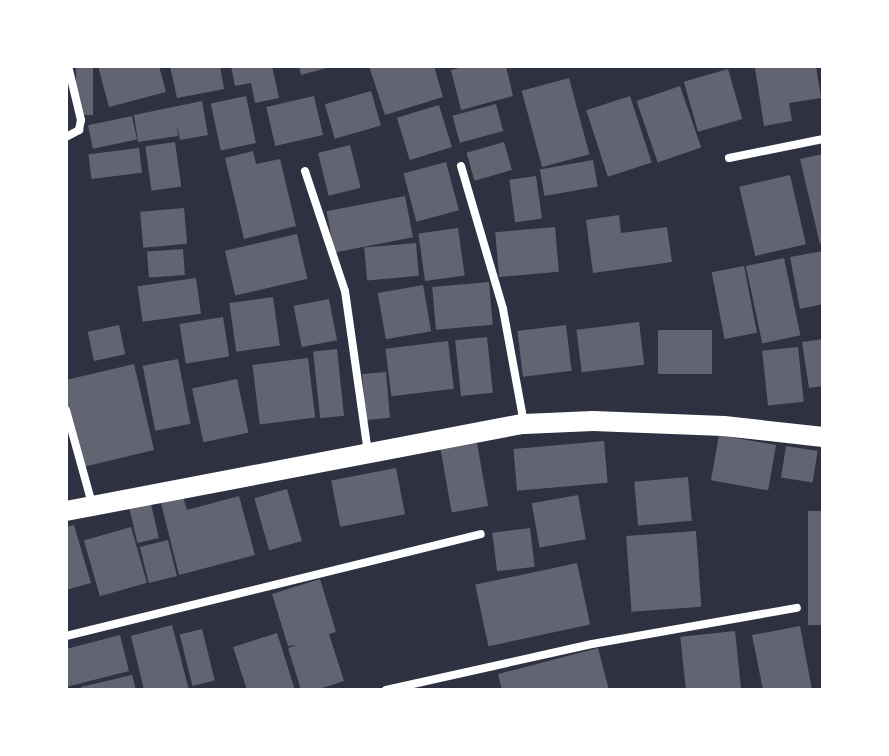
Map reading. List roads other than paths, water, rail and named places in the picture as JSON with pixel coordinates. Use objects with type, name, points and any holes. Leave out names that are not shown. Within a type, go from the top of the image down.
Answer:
[{"type":"main road","points":[[66,511],[524,424],[593,421],[724,426],[823,437]]},
{"type":"street","points":[[66,137],[79,130],[81,120],[68,66]]},
{"type":"street","points":[[729,158],[823,139]]},
{"type":"street","points":[[461,166],[503,309],[524,424]]},
{"type":"street","points":[[305,171],[345,291],[368,453]]},
{"type":"street","points":[[66,410],[92,504]]},
{"type":"street","points":[[66,636],[481,534]]},
{"type":"street","points":[[386,690],[592,644],[797,608]]}]
